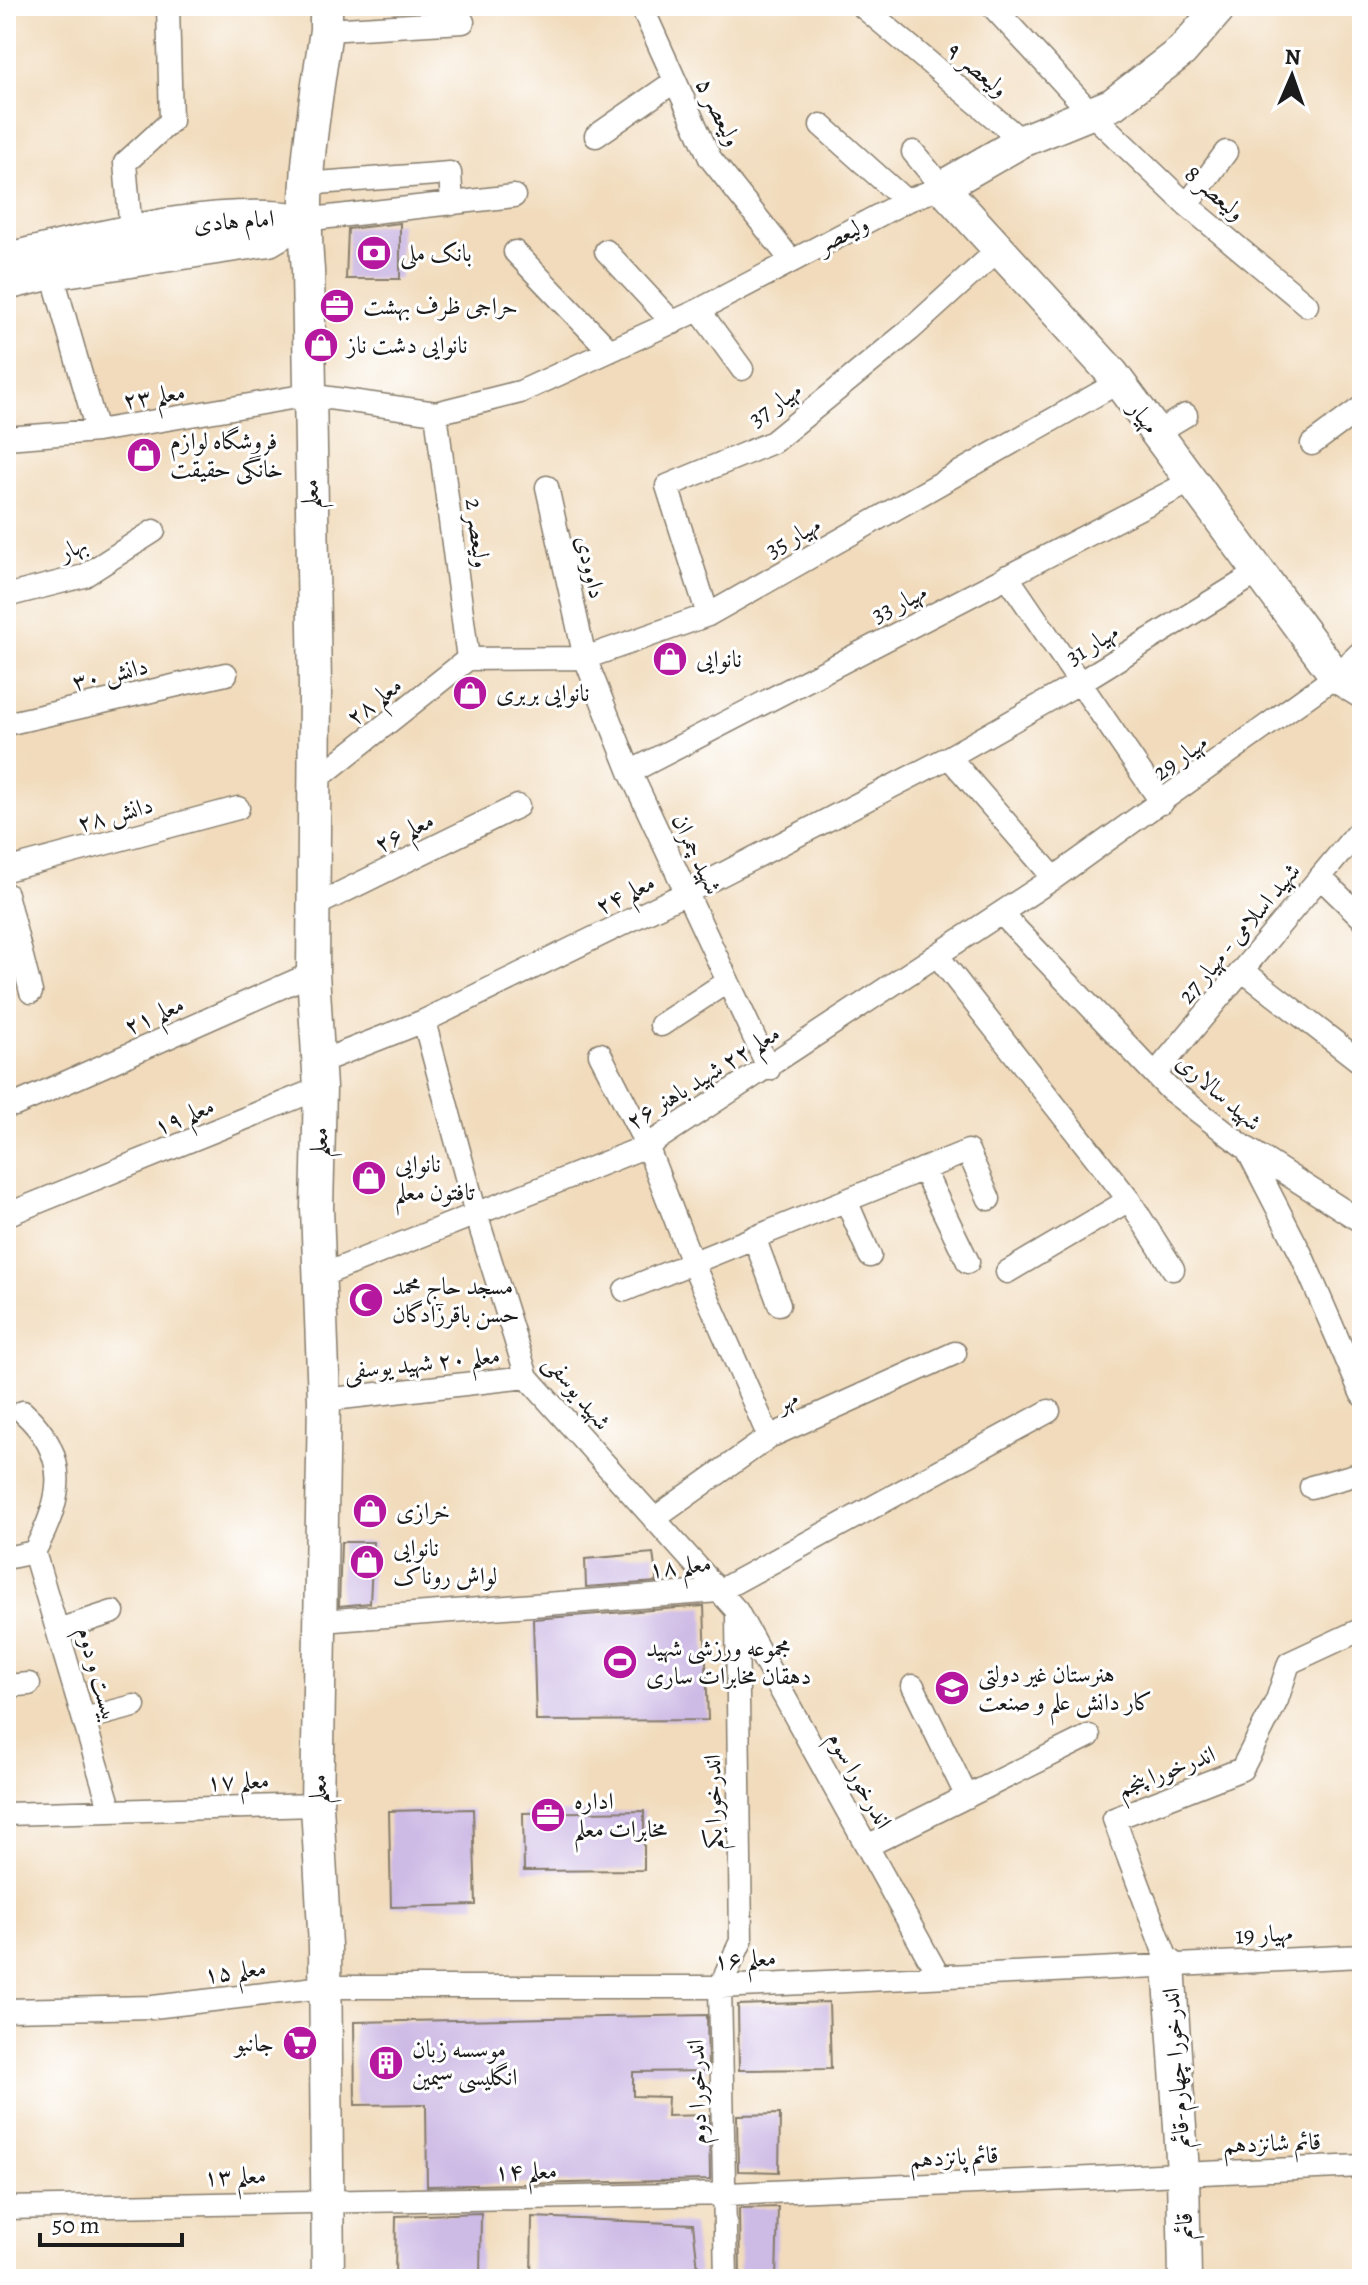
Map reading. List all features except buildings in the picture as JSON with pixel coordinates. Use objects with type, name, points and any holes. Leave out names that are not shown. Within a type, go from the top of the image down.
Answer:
[{"type":"main road","name":"ولیعصر","points":[[942,187],[1022,141],[1093,115],[1113,104],[1182,51],[1221,6]]},
{"type":"main road","name":"معلم","points":[[326,18],[304,184],[303,220],[308,270],[315,686],[313,973],[319,1076],[317,1208],[324,1400],[317,1805],[324,1987],[328,2279]]},
{"type":"main road","name":"مهیار","points":[[942,187],[1119,382],[1259,572],[1349,684]]},
{"type":"main road","name":"امام هادی","points":[[6,259],[131,231],[266,214],[303,220]]},
{"type":"main road","name":"امام هادی","points":[[6,284],[52,273],[269,240],[303,220]]},
{"type":"main road","name":"اندرخورا چهارم-قائم","points":[[1169,1965],[1183,2172]]},
{"type":"main road","name":"قائم","points":[[1183,2172],[1185,2279]]},
{"type":"street","points":[[131,231],[125,163],[171,121],[168,6]]},
{"type":"street","name":"ولیعصر ۹","points":[[862,6],[1022,141]]},
{"type":"street","name":"ولیعصر 8","points":[[992,6],[1093,115],[1187,205],[1307,305]]},
{"type":"street","name":"ولیعصر ۵","points":[[645,14],[710,158],[791,260]]},
{"type":"street","points":[[326,18],[463,22]]},
{"type":"street","points":[[596,136],[675,81]]},
{"type":"street","points":[[821,125],[906,201]]},
{"type":"street","name":"مهیار","points":[[913,152],[942,187]]},
{"type":"street","points":[[1187,205],[1226,152]]},
{"type":"street","points":[[304,184],[450,173],[452,204]]},
{"type":"street","name":"ولیعصر","points":[[436,413],[520,392],[673,323],[906,201],[942,187]]},
{"type":"street","points":[[303,220],[514,196]]},
{"type":"street","name":"مهیار 37","points":[[708,615],[667,486],[773,442],[910,330],[999,249]]},
{"type":"street","points":[[606,251],[673,323]]},
{"type":"street","points":[[515,252],[610,351]]},
{"type":"street","points":[[52,273],[97,431]]},
{"type":"street","points":[[699,310],[742,369]]},
{"type":"street","name":"مهیار 35","points":[[468,659],[585,658],[708,615],[1119,382]]},
{"type":"street","name":"معلم ۲۳","points":[[6,438],[97,431],[308,395],[436,413]]},
{"type":"street","points":[[1312,444],[1362,407]]},
{"type":"street","name":"ولیعصر 2","points":[[436,413],[468,659]]},
{"type":"street","points":[[1156,433],[1186,415]]},
{"type":"street","name":"مهیار 33","points":[[630,772],[1192,481]]},
{"type":"street","name":"داوودی","points":[[547,487],[585,658]]},
{"type":"street","name":"بهار","points":[[6,596],[84,576],[154,531]]},
{"type":"street","name":"مهیار 31","points":[[949,757],[1079,683],[1259,572]]},
{"type":"street","points":[[1007,576],[1162,803]]},
{"type":"street","name":"مهیار 29","points":[[1001,913],[1162,803],[1349,684],[1362,651]]},
{"type":"street","name":"شهید چمران","points":[[585,658],[630,772],[769,1069]]},
{"type":"street","name":"معلم ۲۸","points":[[312,783],[468,659]]},
{"type":"street","name":"دانش ۳۰","points":[[6,724],[226,674]]},
{"type":"street","points":[[949,757],[1054,878]]},
{"type":"street","name":"معلم ۲۴","points":[[319,1076],[686,893],[949,757]]},
{"type":"street","name":"معلم ۲۶","points":[[314,906],[518,806]]},
{"type":"street","name":"دانش ۲۸","points":[[6,870],[238,808]]},
{"type":"street","name":"شهید اسلامی - مهیار 27","points":[[1156,1073],[1362,827]]},
{"type":"street","points":[[1320,877],[1362,918]]},
{"type":"street","points":[[6,894],[16,974],[31,992]]},
{"type":"street","name":"معلم ۲۲ شهید باهنر ۲۶","points":[[320,1276],[647,1146],[769,1069],[1001,913]]},
{"type":"street","name":"شهید سالاری","points":[[1001,913],[1169,1089],[1247,1149],[1301,1254],[1362,1395]]},
{"type":"street","points":[[937,955],[1129,1200],[1173,1269]]},
{"type":"street","points":[[1242,970],[1362,1063]]},
{"type":"street","name":"معلم ۲۱","points":[[15,1105],[313,973]]},
{"type":"street","points":[[661,1025],[728,981]]},
{"type":"street","name":"شهید یوسفی","points":[[424,1021],[476,1214],[527,1377],[737,1611]]},
{"type":"street","points":[[600,1054],[647,1146],[692,1262],[769,1437]]},
{"type":"street","name":"معلم ۱۹","points":[[6,1215],[68,1192],[319,1076]]},
{"type":"street","points":[[1247,1149],[1362,1222]]},
{"type":"street","points":[[625,1290],[968,1151],[989,1199]]},
{"type":"street","points":[[923,1169],[968,1262]]},
{"type":"street","points":[[846,1200],[870,1256]]},
{"type":"street","points":[[1007,1272],[1129,1200]]},
{"type":"street","points":[[754,1237],[779,1304]]},
{"type":"street","name":"مهر","points":[[654,1519],[769,1437],[955,1353]]},
{"type":"street","name":"معلم ۲۰ شهید یوسفی","points":[[324,1400],[527,1377]]},
{"type":"street","name":"معلم ۱۸","points":[[321,1621],[719,1591],[1049,1411]]},
{"type":"street","points":[[6,1558],[34,1552],[52,1521],[60,1488],[51,1451],[39,1427],[23,1412]]},
{"type":"street","points":[[1311,1487],[1362,1473]]},
{"type":"street","name":"بیست و دوم","points":[[34,1552],[111,1811]]},
{"type":"street","name":"اندرخورا سوم","points":[[737,1611],[938,1975]]},
{"type":"street","name":"اندرخورا یکم","points":[[720,1987],[741,1941],[737,1611]]},
{"type":"street","points":[[58,1630],[113,1612]]},
{"type":"street","name":"اندرخورا پنجم","points":[[1169,1965],[1114,1819],[1242,1769],[1277,1700],[1289,1663],[1362,1629]]},
{"type":"street","points":[[6,1686],[29,1684]]},
{"type":"street","points":[[913,1686],[967,1797]]},
{"type":"street","points":[[84,1719],[134,1706]]},
{"type":"street","points":[[867,1846],[1089,1736]]},
{"type":"street","name":"معلم ١٧","points":[[6,1814],[317,1805]]},
{"type":"street","name":"مهیار 19","points":[[1169,1965],[1362,1956]]},
{"type":"street","name":"معلم ۱۶","points":[[324,1987],[720,1987],[1169,1965]]},
{"type":"street","name":"معلم ۱۵","points":[[6,2010],[153,2007],[324,1987]]},
{"type":"street","name":"اندرخورا دوم","points":[[720,1987],[727,2194],[726,2279]]},
{"type":"street","name":"قائم شانزدهم","points":[[1183,2172],[1362,2166]]},
{"type":"street","name":"قائم پانزدهم","points":[[727,2194],[1183,2172]]},
{"type":"street","name":"معلم ۱۴","points":[[325,2199],[727,2194]]},
{"type":"street","name":"معلم ١٣","points":[[6,2208],[325,2199]]},
{"type":"place","name":"بانک ملی","points":[[374,253]]},
{"type":"place","name":"حراجی ظرف بهشت","points":[[337,306]]},
{"type":"place","name":"نانوایی دشت ناز","points":[[321,345]]},
{"type":"place","name":"فروشگاه لوازم خانگی حقیقت","points":[[144,455]]},
{"type":"place","name":"نانوایی","points":[[670,659]]},
{"type":"place","name":"نانوایی بربری","points":[[470,693]]},
{"type":"place","name":"نانوایی تافتون معلم","points":[[369,1178]]},
{"type":"place","name":"مسجد حاج محمد حسن باقرزادگان","points":[[366,1300]]},
{"type":"place","name":"خرازی","points":[[370,1511]]},
{"type":"place","name":"نانوایی لواش روناک","points":[[367,1562]]},
{"type":"place","name":"مجموعه ورزشی شهید دهقان مخابرات ساری","points":[[620,1662]]},
{"type":"place","name":"هنرستان غیر دولتی کار دانش علم و صنعت","points":[[952,1688]]},
{"type":"place","name":"اداره مخابرات معلم","points":[[548,1815]]},
{"type":"place","name":"جانبو","points":[[300,2043]]},
{"type":"place","name":"موسسه زبان انگلیسی سیمین","points":[[386,2063]]}]
